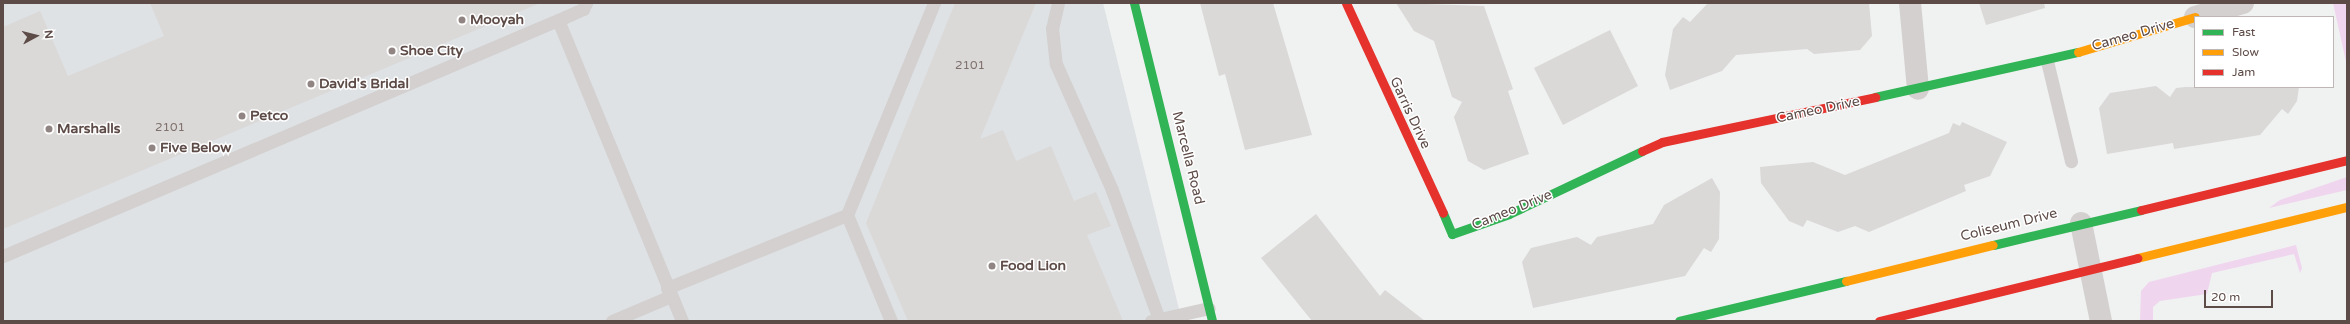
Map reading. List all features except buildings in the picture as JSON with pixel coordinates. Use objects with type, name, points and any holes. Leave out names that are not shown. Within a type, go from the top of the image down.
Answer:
[{"type":"street","name":"Marcella Road","points":[[1134,3],[1212,321]]},
{"type":"street","name":"Garris Drive","points":[[1346,3],[1452,234]]},
{"type":"street","points":[[1910,3],[1918,89]]},
{"type":"street","name":"Cameo Drive","points":[[2198,16],[2243,3]]},
{"type":"street","name":"Cameo Drive","points":[[1452,234],[1509,214],[1662,142],[2047,61],[2194,17]]},
{"type":"street","name":"Coliseum Drive","points":[[1679,321],[2347,160]]},
{"type":"street","points":[[1879,321],[2347,207]]},
{"type":"street","points":[[2081,223],[2101,321]]},
{"type":"lane","points":[[3,256],[558,20],[583,9],[586,3]]},
{"type":"lane","points":[[612,321],[669,292],[847,215],[934,3]]},
{"type":"lane","points":[[1058,3],[1052,28],[1056,64],[1112,190],[1155,320],[1209,308]]},
{"type":"lane","points":[[558,20],[682,321]]},
{"type":"lane","points":[[2047,61],[2071,161]]},
{"type":"lane","points":[[847,215],[891,321]]},
{"type":"shaded area","points":[[3,3],[1103,3],[1182,321],[3,321]]},
{"type":"shaded area","points":[[2333,3],[2347,3],[2347,66]]},
{"type":"shaded area","points":[[2347,177],[2347,190],[2269,208],[2280,200]]},
{"type":"shaded area","points":[[2296,245],[2302,268],[2300,273],[2294,254],[2212,273],[2207,294],[2160,301],[2153,307],[2153,321],[2140,321],[2141,291],[2149,282]]},
{"type":"traffic: fast","points":[[1134,3],[1212,321]]},
{"type":"traffic: fast","points":[[1875,97],[2078,52]]},
{"type":"traffic: fast","points":[[1443,213],[1452,234],[1509,214],[1642,151]]},
{"type":"traffic: fast","points":[[1993,245],[2141,210]]},
{"type":"traffic: fast","points":[[1679,321],[1846,281]]},
{"type":"traffic: slow","points":[[2078,52],[2194,17]]},
{"type":"traffic: slow","points":[[2137,258],[2347,207]]},
{"type":"traffic: slow","points":[[1846,281],[1993,245]]},
{"type":"traffic: jam","points":[[1346,3],[1443,213]]},
{"type":"traffic: jam","points":[[1642,151],[1662,142],[1875,97]]},
{"type":"traffic: jam","points":[[2141,210],[2347,160]]},
{"type":"traffic: jam","points":[[1879,321],[2137,258]]},
{"type":"place","name":"Mooyah","points":[[462,20]]},
{"type":"place","name":"Shoe City","points":[[392,51]]},
{"type":"place","name":"David's Bridal","points":[[311,84]]},
{"type":"place","name":"Petco","points":[[242,116]]},
{"type":"place","name":"Marshalls","points":[[49,129]]},
{"type":"place","name":"Five Below","points":[[152,148]]},
{"type":"place","name":"Food Lion","points":[[992,266]]}]
